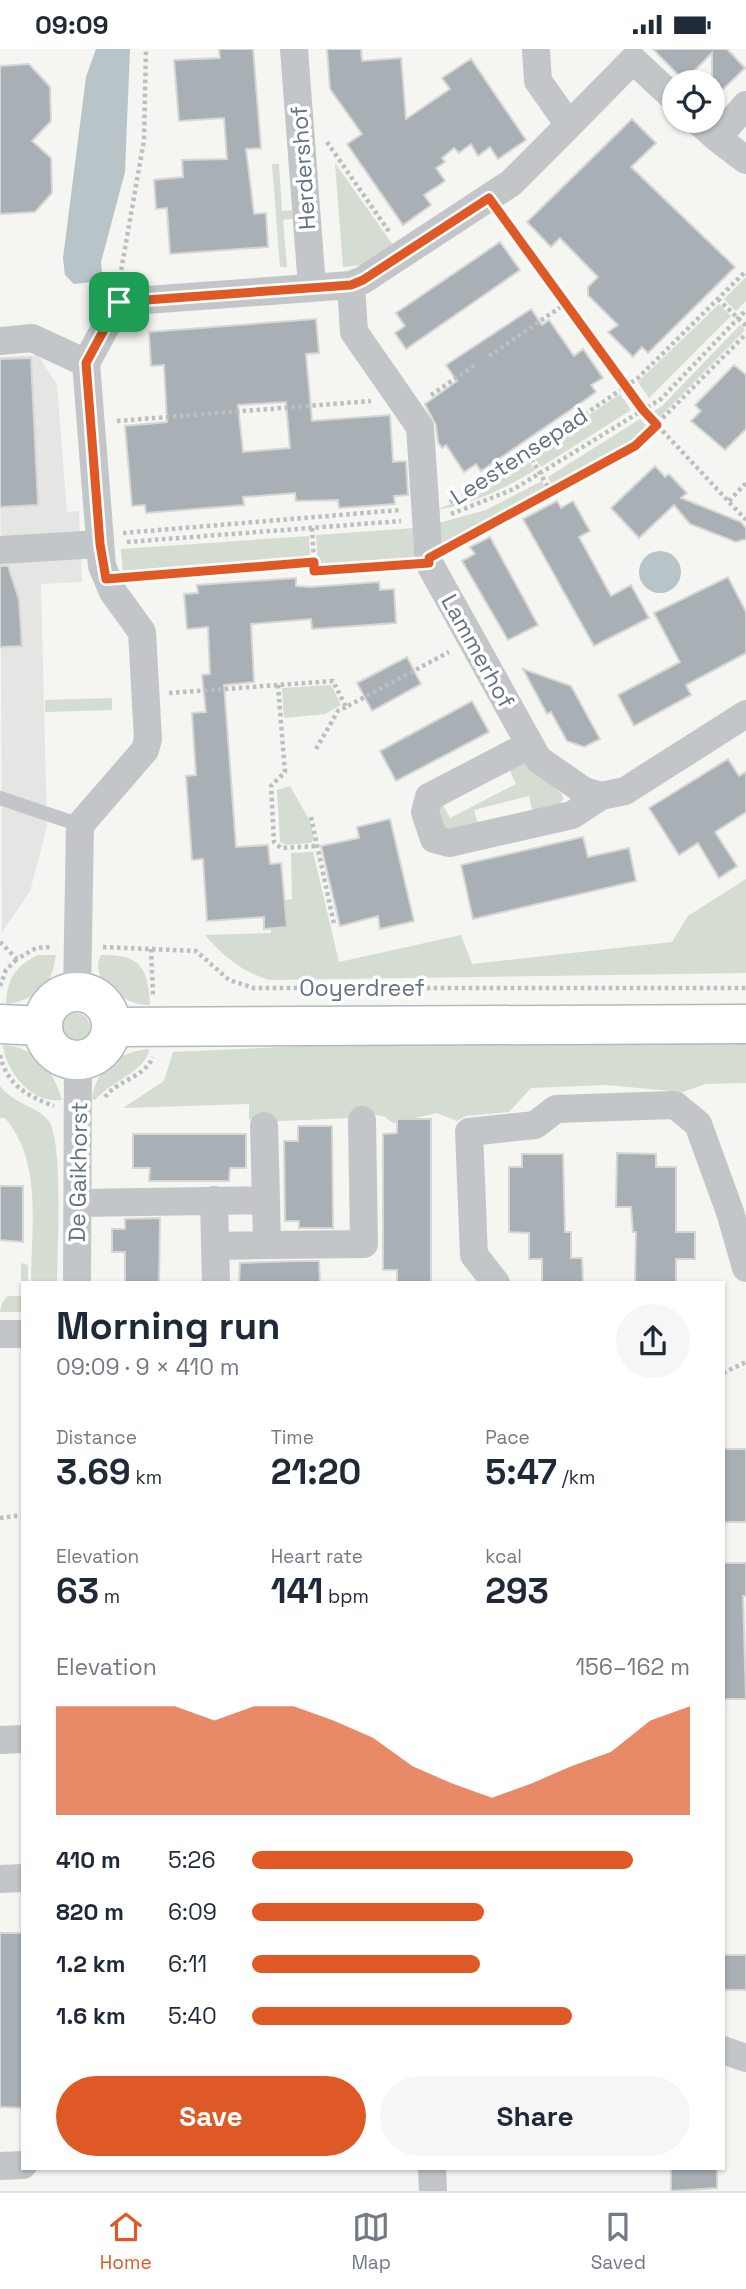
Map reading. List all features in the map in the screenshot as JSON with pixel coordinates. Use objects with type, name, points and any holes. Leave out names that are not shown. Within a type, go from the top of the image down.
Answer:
[{"type":"street","name":"Herdershof","points":[[294,49],[312,287]]},
{"type":"street","points":[[536,49],[538,81],[569,125]]},
{"type":"street","points":[[77,992],[80,825],[148,744],[142,632],[106,579],[107,539],[86,363],[119,302],[351,285],[404,254],[510,183],[569,125],[629,55],[662,87]]},
{"type":"street","points":[[725,118],[746,105]]},
{"type":"street","points":[[712,133],[746,160]]},
{"type":"street","name":"Lammerhof","points":[[351,285],[354,332],[420,427],[429,560],[529,745],[550,771],[584,791],[601,796]]},
{"type":"street","points":[[0,341],[32,338],[86,363]]},
{"type":"street","points":[[0,550],[107,539]]},
{"type":"street","points":[[529,745],[429,797],[425,813],[434,839],[449,843],[572,814],[601,796],[625,791],[746,714]]},
{"type":"street","points":[[77,992],[99,999],[108,1011],[112,1027],[102,1050],[95,1056],[78,1061],[53,1051],[47,1044],[43,1026],[47,1009],[53,1002],[77,992]]},
{"type":"street","points":[[0,1024],[43,1026]]},
{"type":"street","name":"Ooyerdreef","points":[[112,1027],[746,1024]]},
{"type":"street","name":"De Gaikhorst","points":[[77,1281],[78,1061]]},
{"type":"street","points":[[494,1281],[474,1255],[469,1132],[535,1125],[556,1109],[675,1105],[698,1124],[738,1211],[746,1268]]},
{"type":"street","points":[[215,1246],[364,1244],[362,1120]]},
{"type":"street","points":[[264,1126],[267,1245]]},
{"type":"street","points":[[214,1200],[216,1281]]},
{"type":"street","points":[[78,1203],[266,1200]]},
{"type":"street","points":[[0,1334],[21,1334]]},
{"type":"street","points":[[0,1739],[21,1739]]},
{"type":"street","points":[[0,1879],[21,1878]]},
{"type":"street","points":[[725,2051],[746,2058]]},
{"type":"street","points":[[0,2166],[21,2165]]},
{"type":"street","points":[[432,2170],[433,2191]]},
{"type":"lane","points":[[0,798],[80,825]]},
{"type":"path","points":[[119,302],[121,261],[144,140],[146,49]]},
{"type":"path","points":[[298,99],[404,254]]},
{"type":"path","points":[[489,198],[565,305],[657,425],[746,520]]},
{"type":"path","name":"Leestensepad","points":[[107,539],[425,508],[464,496],[646,371],[746,271]]},
{"type":"path","points":[[718,299],[746,326]]},
{"type":"path","points":[[489,356],[565,305]]},
{"type":"path","name":"Leestensepad","points":[[106,579],[314,562],[314,571],[429,560],[635,446],[746,334]]},
{"type":"path","points":[[432,395],[475,365]]},
{"type":"path","points":[[117,421],[400,399]]},
{"type":"path","points":[[528,453],[551,492]]},
{"type":"path","points":[[729,501],[746,483]]},
{"type":"path","points":[[312,528],[314,562]]},
{"type":"path","points":[[316,749],[338,711],[473,640]]},
{"type":"path","points":[[168,693],[333,681],[346,707]]},
{"type":"path","points":[[278,685],[285,772],[271,786],[274,842],[281,848],[317,846]]},
{"type":"path","points":[[311,817],[334,924]]},
{"type":"path","points":[[0,942],[17,958],[6,970],[0,986]]},
{"type":"path","name":"Ooyerdreef","points":[[17,958],[36,948],[196,951],[229,980],[254,988],[746,988]]},
{"type":"path","points":[[725,1372],[746,1362]]},
{"type":"path","points":[[0,1518],[21,1515]]},
{"type":"shaded area","points":[[96,49],[130,49],[125,172],[101,262],[103,281],[74,284],[65,275],[63,258],[86,77]]},
{"type":"shaded area","points":[[335,163],[393,245],[362,265],[343,267]]},
{"type":"shaded area","points":[[272,164],[279,164],[282,211],[299,210],[300,218],[283,220],[287,267],[280,267]]},
{"type":"shaded area","points":[[746,277],[746,301],[736,311],[724,299]]},
{"type":"shaded area","points":[[719,304],[731,316],[649,398],[638,382]]},
{"type":"shaded area","points":[[740,325],[745,330],[660,417],[654,411],[662,406]]},
{"type":"shaded area","points":[[38,355],[57,385],[67,512],[79,511],[82,582],[41,584],[47,827],[30,891],[2,932],[0,357]]},
{"type":"shaded area","points":[[620,394],[631,410],[541,467],[532,454]]},
{"type":"shaded area","points":[[640,419],[649,429],[634,444],[553,488],[548,477]]},
{"type":"shaded area","points":[[527,458],[535,470],[523,477],[474,500],[435,510],[467,498]]},
{"type":"shaded area","points":[[542,481],[547,492],[437,550],[435,524],[486,510]]},
{"type":"shaded area","points":[[415,528],[417,560],[318,567],[316,535]]},
{"type":"shaded area","points":[[309,536],[310,559],[123,573],[121,549]]},
{"type":"shaded area","points":[[660,551],[675,557],[681,572],[675,587],[660,593],[645,587],[639,572],[645,557]]},
{"type":"shaded area","points":[[331,685],[341,705],[325,714],[284,718],[282,688]]},
{"type":"shaded area","points":[[112,698],[112,710],[45,712],[45,700]]},
{"type":"shaded area","points":[[520,762],[533,767],[562,794],[563,799],[557,808],[533,813],[529,796],[474,810],[479,827],[447,833],[433,809],[441,801],[450,818],[516,784],[508,767]]},
{"type":"shaded area","points":[[290,786],[310,821],[314,839],[311,843],[286,845],[280,842],[277,790]]},
{"type":"shaded area","points":[[313,852],[339,962],[461,935],[472,964],[672,942],[688,916],[746,879],[746,973],[269,980],[234,962],[205,935],[271,933],[272,902],[292,899],[291,853]]},
{"type":"shaded area","points":[[38,955],[56,955],[51,976],[46,984],[35,995],[6,1005],[8,988],[14,974],[23,964]]},
{"type":"shaded area","points":[[101,955],[125,957],[140,966],[147,981],[150,1005],[131,1001],[112,991],[100,974],[98,965]]},
{"type":"shaded area","points":[[76,1013],[86,1017],[90,1027],[86,1037],[76,1041],[66,1037],[62,1027],[66,1017]]},
{"type":"shaded area","points":[[391,1042],[542,1045],[746,1043],[746,1083],[705,1084],[683,1092],[606,1085],[531,1088],[509,1112],[466,1116],[457,1121],[437,1113],[393,1123],[385,1117],[365,1112],[350,1118],[260,1122],[249,1119],[249,1104],[123,1108],[164,1081],[173,1052]]},
{"type":"shaded area","points":[[3,1045],[25,1050],[42,1062],[54,1079],[62,1100],[41,1097],[22,1085],[9,1066]]},
{"type":"shaded area","points":[[149,1049],[147,1057],[136,1070],[95,1100],[92,1099],[94,1088],[104,1070],[119,1058]]},
{"type":"shaded area","points":[[0,1086],[12,1097],[44,1116],[53,1132],[58,1172],[57,1281],[31,1281],[33,1218],[30,1175],[17,1135],[5,1118],[0,1118]]},
{"type":"shaded area","points":[[21,1263],[28,1265],[28,1281],[21,1281]]},
{"type":"shaded area","points":[[8,1296],[21,1296],[21,1313],[0,1312],[2,1303]]},
{"type":"building","points":[[219,49],[253,49],[261,148],[246,149],[254,214],[266,213],[268,247],[170,254],[167,208],[156,209],[154,180],[183,177],[182,160],[227,159],[224,118],[179,121],[174,60],[220,58]]},
{"type":"building","points":[[327,49],[361,49],[362,61],[401,58],[406,119],[450,89],[442,78],[471,59],[526,140],[498,159],[490,147],[478,156],[471,144],[459,153],[454,148],[442,158],[445,162],[436,168],[445,181],[424,195],[431,205],[403,225],[347,144],[362,134],[330,89]]},
{"type":"building","points":[[653,49],[727,49],[745,68],[725,87],[725,70],[712,70],[712,53],[695,70],[673,70]]},
{"type":"building","points":[[29,64],[50,87],[51,121],[32,141],[51,158],[52,193],[35,212],[0,214],[0,66]]},
{"type":"building","points":[[632,119],[656,143],[631,167],[735,267],[648,353],[642,347],[633,357],[608,332],[618,325],[588,295],[588,287],[598,277],[560,238],[551,247],[527,222]]},
{"type":"building","points":[[500,242],[520,270],[406,349],[395,333],[405,326],[396,313]]},
{"type":"building","points":[[531,309],[542,325],[549,320],[574,356],[583,349],[603,378],[591,385],[596,392],[481,471],[476,464],[464,472],[446,445],[442,448],[438,442],[436,425],[425,404],[457,381],[446,365]]},
{"type":"building","points":[[316,319],[319,353],[306,354],[312,421],[390,415],[393,462],[406,461],[408,495],[394,496],[395,504],[339,508],[338,500],[296,501],[295,493],[243,497],[244,505],[146,513],[145,505],[132,506],[125,426],[167,422],[164,365],[151,366],[149,332]],"holes":[[[286,402],[290,448],[243,452],[238,405]]]},
{"type":"building","points":[[31,358],[38,505],[0,507],[0,359]]},
{"type":"building","points":[[734,365],[746,375],[746,429],[725,450],[691,421],[701,411],[695,405]]},
{"type":"building","points":[[655,466],[665,477],[669,474],[687,493],[681,498],[741,522],[746,528],[746,539],[736,542],[690,524],[674,505],[639,538],[611,508]]},
{"type":"building","points":[[557,501],[561,508],[573,501],[590,531],[579,537],[611,596],[631,585],[649,618],[594,646],[523,519]]},
{"type":"building","points":[[490,537],[538,625],[508,640],[462,561],[475,554],[470,547]]},
{"type":"building","points":[[0,566],[8,566],[19,600],[22,646],[0,647]]},
{"type":"building","points":[[728,577],[746,612],[746,653],[686,685],[691,695],[634,726],[618,695],[680,662],[654,613]]},
{"type":"building","points":[[296,578],[296,586],[310,587],[379,582],[380,590],[394,589],[396,623],[312,629],[311,619],[251,624],[254,682],[224,685],[236,847],[268,845],[270,864],[281,863],[287,927],[264,929],[264,917],[207,921],[203,859],[192,860],[186,776],[196,775],[192,713],[206,712],[202,675],[210,674],[208,627],[187,629],[184,594],[198,593],[197,585]]},
{"type":"building","points":[[407,657],[421,684],[372,711],[357,683]]},
{"type":"building","points":[[523,669],[571,686],[600,739],[584,747],[567,741],[551,712],[547,714]]},
{"type":"building","points":[[472,701],[489,732],[396,781],[380,751]]},
{"type":"building","points":[[728,759],[739,776],[746,772],[746,812],[715,832],[737,866],[719,878],[698,843],[679,855],[649,808]]},
{"type":"building","points":[[390,819],[414,921],[380,929],[378,916],[340,926],[321,846],[359,838],[357,827]]},
{"type":"building","points":[[583,837],[588,857],[629,848],[636,881],[473,919],[461,865]]},
{"type":"building","points":[[397,1119],[431,1119],[431,1281],[397,1281],[397,1270],[383,1270],[383,1134],[397,1133]]},
{"type":"building","points":[[298,1126],[332,1126],[333,1228],[299,1228],[299,1221],[285,1221],[284,1141],[298,1141]]},
{"type":"building","points":[[133,1134],[246,1134],[246,1168],[230,1168],[229,1181],[149,1181],[150,1168],[133,1168]]},
{"type":"building","points":[[617,1153],[656,1154],[656,1167],[676,1167],[676,1232],[695,1232],[695,1259],[676,1259],[676,1281],[635,1281],[636,1232],[633,1232],[631,1207],[616,1207]]},
{"type":"building","points":[[522,1154],[563,1154],[565,1232],[571,1232],[571,1258],[582,1258],[583,1281],[542,1281],[542,1259],[529,1259],[529,1233],[509,1232],[509,1167],[522,1167]]},
{"type":"building","points":[[0,1186],[23,1186],[23,1242],[0,1240]]},
{"type":"building","points":[[160,1218],[159,1281],[125,1281],[125,1252],[112,1252],[112,1229],[125,1229],[125,1219]]},
{"type":"building","points":[[319,1261],[320,1281],[239,1281],[240,1263]]},
{"type":"building","points":[[725,1449],[746,1449],[746,1522],[725,1522]]},
{"type":"building","points":[[725,1563],[746,1563],[746,1596],[743,1596],[746,1699],[725,1699]]},
{"type":"building","points":[[0,1933],[21,1933],[21,2108],[0,2107]]},
{"type":"building","points":[[725,1955],[746,1955],[746,1990],[725,1990]]},
{"type":"building","points":[[671,2170],[717,2170],[717,2188],[671,2191]]},
{"type":"route","points":[[489,198],[643,410],[657,425],[635,446],[429,558],[429,563],[314,571],[314,562],[106,579],[102,566],[86,363],[119,302],[351,285],[363,280],[489,198]]}]
